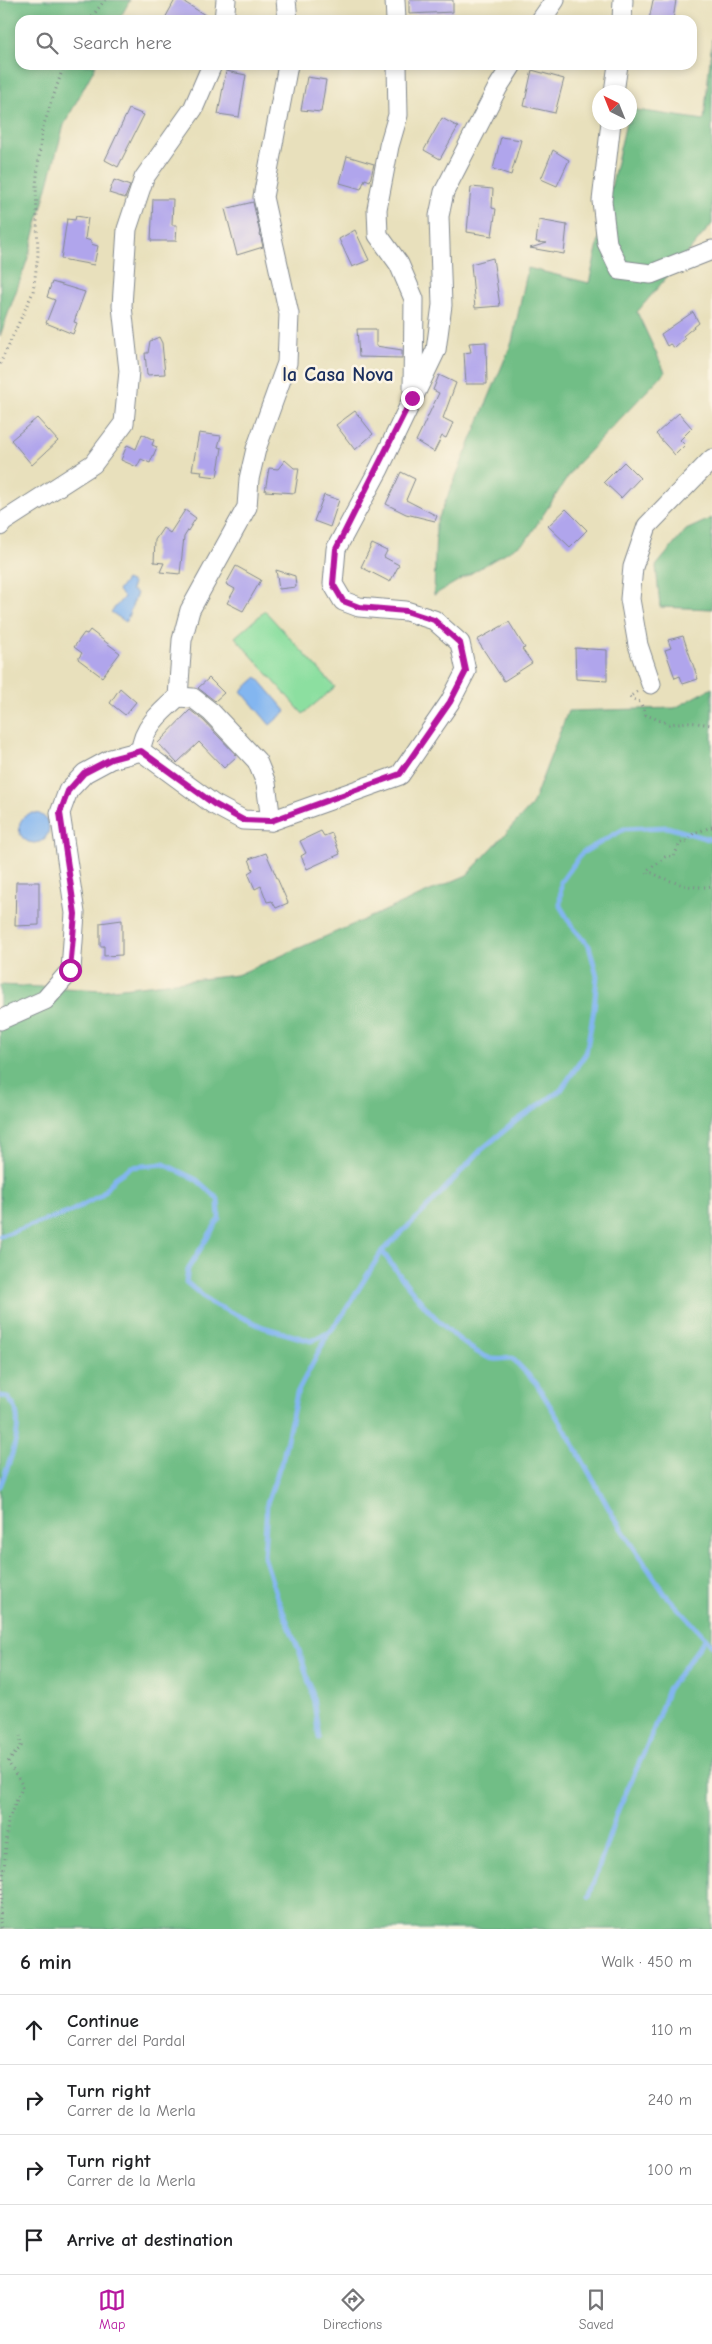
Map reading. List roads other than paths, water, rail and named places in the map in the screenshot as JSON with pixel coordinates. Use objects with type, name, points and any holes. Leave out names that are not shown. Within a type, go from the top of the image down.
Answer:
[{"type":"street","points":[[224,15],[226,0]]},
{"type":"street","points":[[286,0],[288,15]]},
{"type":"street","points":[[396,0],[396,15]]},
{"type":"street","points":[[544,15],[555,0]]},
{"type":"street","points":[[622,15],[623,0]]},
{"type":"street","points":[[0,526],[3,522],[92,464],[124,424],[129,370],[122,306],[127,229],[144,178],[193,109],[210,70]]},
{"type":"street","points":[[178,697],[182,640],[190,610],[247,508],[249,479],[256,449],[287,363],[289,314],[263,197],[287,70]]},
{"type":"street","points":[[397,70],[398,115],[389,146],[377,209],[378,235],[399,264],[414,299],[412,398]]},
{"type":"street","points":[[142,747],[214,804],[243,820],[271,821],[400,774],[450,702],[466,671],[460,643],[434,620],[406,611],[359,607],[343,601],[333,584],[336,549],[436,350],[442,305],[439,216],[444,192],[498,86],[509,70]]},
{"type":"street","points":[[615,85],[617,70]]},
{"type":"street","points":[[610,130],[602,201],[607,243],[620,270],[652,274],[712,250]]},
{"type":"street","points":[[651,684],[638,645],[630,599],[633,567],[647,526],[712,460]]},
{"type":"street","points":[[0,1020],[45,1000],[70,970],[75,914],[60,813],[68,791],[84,773],[111,759],[142,747],[156,716],[178,697],[193,698],[211,712],[257,761],[266,783],[271,821]]},
{"type":"water","points":[[126,580],[133,583],[131,590],[137,593],[126,622],[111,612],[124,597],[118,591]]},
{"type":"water","points":[[257,677],[286,711],[270,725],[241,691]]},
{"type":"water","points":[[34,813],[45,817],[49,828],[45,839],[34,843],[23,839],[19,828],[23,817]]},
{"type":"waterway","points":[[0,1236],[70,1212],[101,1195],[115,1178],[131,1167],[164,1164],[197,1180],[218,1199],[219,1219],[188,1269],[186,1282],[211,1303],[263,1327],[311,1341],[330,1332],[382,1251],[424,1211],[481,1150],[516,1121],[561,1090],[586,1053],[594,1009],[597,976],[589,946],[572,926],[560,906],[561,882],[582,853],[624,829],[667,827],[712,840]]},
{"type":"waterway","points":[[382,1251],[416,1296],[459,1339],[491,1359],[512,1358],[536,1383],[570,1438],[613,1516],[665,1594],[712,1645]]},
{"type":"waterway","points":[[319,1738],[313,1696],[300,1653],[277,1597],[264,1556],[267,1503],[283,1458],[297,1393],[329,1332]]},
{"type":"waterway","points":[[0,1396],[7,1397],[16,1410],[17,1419],[14,1449],[0,1486]]},
{"type":"waterway","points":[[589,1897],[618,1810],[650,1739],[668,1689],[706,1638]]},
{"type":"district","name":"la Casa Nova","points":[[338,374]]}]
